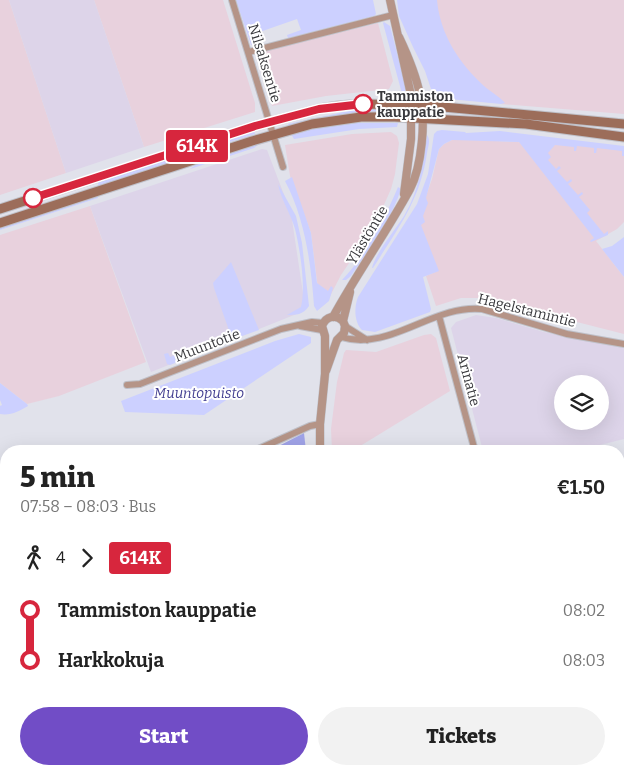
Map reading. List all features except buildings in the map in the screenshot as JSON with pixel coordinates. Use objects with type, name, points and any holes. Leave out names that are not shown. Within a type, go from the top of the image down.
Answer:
[{"type":"main road","points":[[0,209],[270,122],[338,106],[411,105],[624,124]]},
{"type":"main road","points":[[0,223],[183,162],[312,124],[361,118],[412,118],[526,124],[624,136]]},
{"type":"street","name":"Nilsaksentie","points":[[232,0],[283,167]]},
{"type":"street","name":"Ylästöntie","points":[[320,445],[325,374],[323,330],[326,320],[333,317],[351,285],[388,228],[410,188],[417,169],[422,131],[422,106],[420,94],[400,37],[390,0]]},
{"type":"street","points":[[248,52],[393,15]]},
{"type":"street","name":"Ylästöntie","points":[[400,37],[411,95],[412,118],[408,170],[403,198]]},
{"type":"street","name":"Ylästöntie","points":[[325,374],[339,338],[344,333],[351,285]]},
{"type":"street","name":"Hagelstamintie","points":[[339,338],[354,340],[376,339],[438,316],[464,309],[482,309],[567,334],[624,344]]},
{"type":"street","name":"Arinatie","points":[[438,316],[474,445]]},
{"type":"street","points":[[333,317],[337,317],[368,340]]},
{"type":"street","name":"Muuntotie","points":[[127,385],[140,384],[281,329],[312,322],[323,330]]},
{"type":"street","points":[[323,330],[330,340],[339,338]]},
{"type":"street","points":[[267,445],[310,426],[320,424]]},
{"type":"shaded area","points":[[0,0],[9,0],[66,173],[0,195]]},
{"type":"shaded area","points":[[9,0],[94,0],[144,147],[66,173]]},
{"type":"shaded area","points":[[94,0],[223,0],[255,103],[255,112],[144,147]]},
{"type":"shaded area","points":[[427,0],[624,0],[624,114],[501,104],[454,69]]},
{"type":"shaded area","points":[[378,23],[393,81],[389,89],[326,96],[272,106],[255,53]]},
{"type":"shaded area","points":[[391,132],[397,136],[399,143],[391,189],[375,225],[341,275],[327,302],[320,305],[311,233],[290,176],[285,145],[352,134]]},
{"type":"shaded area","points":[[452,140],[624,148],[624,222],[617,229],[596,241],[624,277],[624,334],[482,298],[461,298],[436,306],[426,276],[438,271],[417,221],[432,179],[439,149]]},
{"type":"shaded area","points":[[262,149],[267,150],[291,213],[304,300],[299,313],[151,372],[90,206]]},
{"type":"shaded area","points":[[90,206],[146,362],[59,396],[27,404],[0,383],[0,235]]},
{"type":"shaded area","points":[[476,315],[496,318],[544,332],[624,348],[624,439],[600,445],[481,445],[451,328],[456,322]]},
{"type":"shaded area","points":[[431,334],[436,338],[450,391],[362,445],[332,445],[331,429],[337,382],[346,350],[376,352]]},
{"type":"shaded area","points":[[304,433],[305,445],[281,445]]},
{"type":"green space","points":[[236,0],[373,0],[376,14],[288,38],[287,35],[301,30],[297,19],[251,35],[254,45],[251,45]]},
{"type":"green space","points":[[397,0],[437,0],[442,25],[459,58],[484,86],[505,103],[439,98],[432,92],[425,71],[399,16]]},
{"type":"green space","points":[[384,22],[390,26],[405,84],[405,94],[401,90]]},
{"type":"green space","points":[[397,108],[397,111],[357,112],[289,127],[288,124],[358,109]]},
{"type":"green space","points":[[354,123],[398,123],[397,127],[359,129],[294,139],[291,134],[310,129]]},
{"type":"green space","points":[[442,130],[466,133],[500,131],[624,146],[624,156],[622,156],[622,151],[597,148],[596,153],[594,153],[594,148],[577,146],[576,151],[574,151],[574,147],[555,145],[548,153],[551,157],[548,160],[556,169],[559,166],[561,168],[557,171],[567,182],[571,179],[572,181],[568,184],[578,195],[582,192],[583,194],[579,197],[590,210],[587,213],[604,234],[608,231],[608,235],[590,241],[594,238],[519,142],[452,140],[439,149],[426,198],[428,203],[423,216],[425,222],[421,225],[439,271],[423,277],[431,309],[430,312],[375,332],[362,330],[357,323],[356,305],[358,297],[417,204],[428,174],[434,134]]},
{"type":"green space","points":[[254,131],[255,134],[99,187],[97,181]]},
{"type":"green space","points":[[427,135],[429,144],[419,186],[407,214],[372,268],[377,256],[404,216],[413,197],[422,166]]},
{"type":"green space","points":[[259,144],[254,148],[190,169],[198,163]]},
{"type":"green space","points":[[292,177],[311,233],[317,283],[328,291],[331,286],[333,288],[329,301],[317,311],[314,306],[306,242],[298,211],[285,181]]},
{"type":"green space","points":[[278,184],[296,216],[302,243],[309,306],[302,313],[296,315],[287,315],[301,307],[303,279],[300,257],[295,229]]},
{"type":"green space","points":[[398,187],[401,189],[397,201],[386,223],[351,276],[346,280],[342,280],[374,236]]},
{"type":"green space","points":[[98,195],[98,198],[0,230],[0,227]]},
{"type":"green space","points":[[624,237],[624,277],[602,249],[612,246]]},
{"type":"green space","points":[[231,262],[259,330],[234,339],[231,336],[213,283]]},
{"type":"green space","name":"Muuntopuisto","points":[[299,334],[311,337],[311,343],[204,415],[125,412],[121,401],[275,341]]},
{"type":"green space","points":[[220,337],[224,343],[170,365],[167,364],[164,354],[168,353],[170,357]]},
{"type":"green space","points":[[0,383],[28,406],[11,414],[0,414],[0,406],[2,405],[0,400]]},
{"type":"bus line","name":"614K","points":[[33,198],[255,126],[319,109],[363,104]]},
{"type":"place","name":"Tammiston kauppatie","points":[[363,104]]}]
